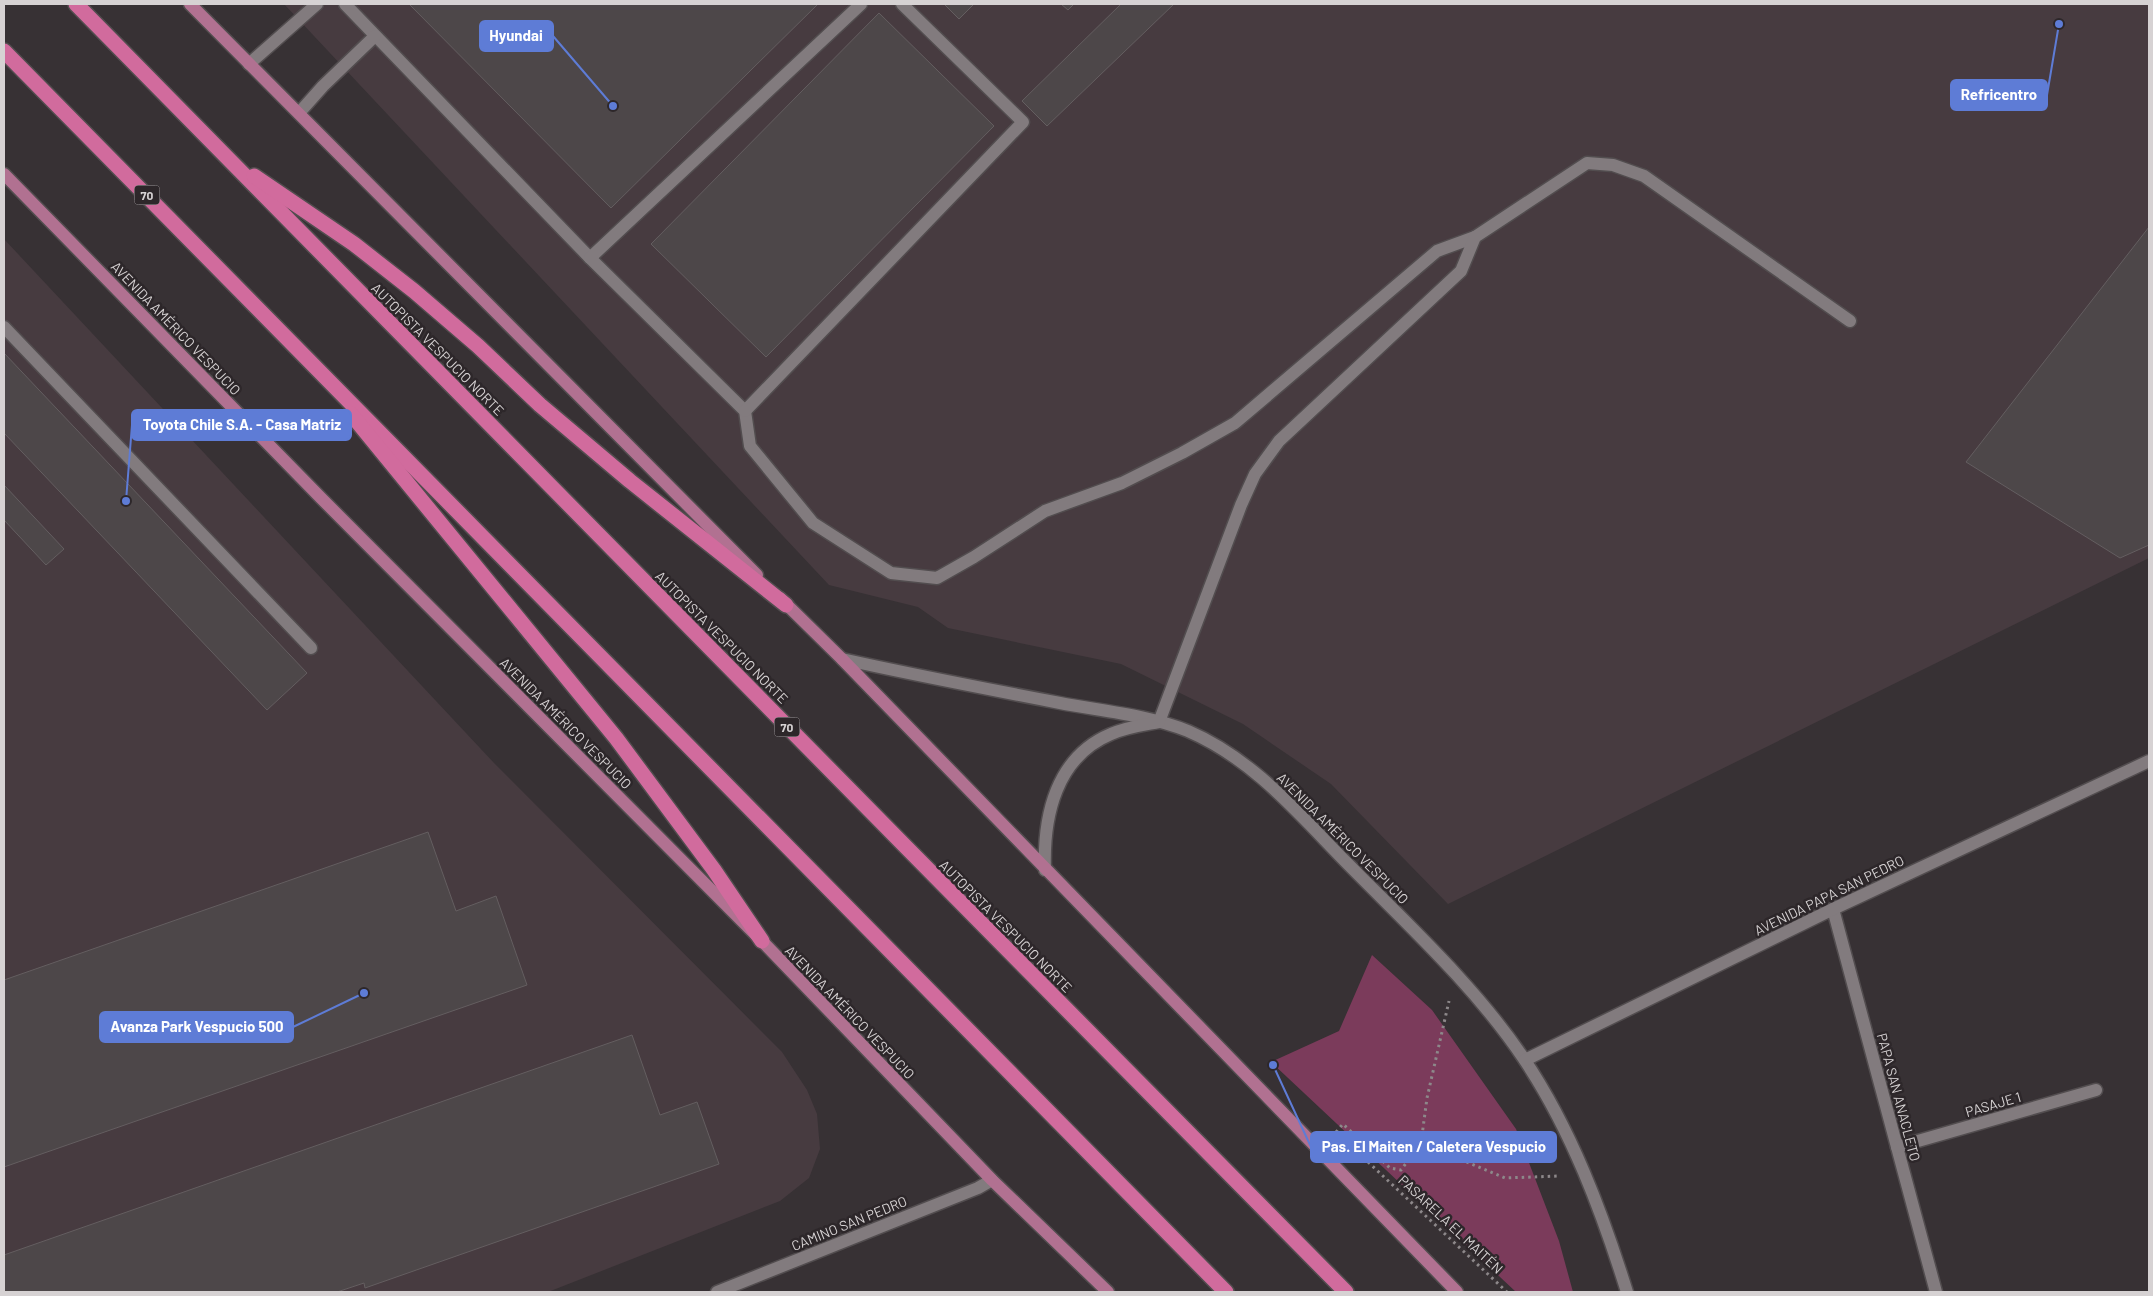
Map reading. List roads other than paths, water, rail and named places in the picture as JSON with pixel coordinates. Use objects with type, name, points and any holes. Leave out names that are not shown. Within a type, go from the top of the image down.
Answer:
[{"type":"highway","name":"AUTOPISTA VESPUCIO NORTE","points":[[76,4],[906,848],[1346,1292]]},
{"type":"highway","name":"70","points":[[4,51],[1226,1292]]},
{"type":"highway","points":[[230,160],[354,244],[414,291],[478,346],[540,406],[645,493],[786,604]]},
{"type":"highway","points":[[290,340],[616,738],[708,862],[762,941]]},
{"type":"main road","points":[[190,4],[842,659],[1456,1292]]},
{"type":"main road","name":"AVENIDA AMÉRICO VESPUCIO","points":[[4,174],[328,505],[762,941],[992,1180],[1108,1292]]},
{"type":"street","points":[[249,64],[318,4]]},
{"type":"street","points":[[345,4],[590,258],[744,411],[750,446],[813,523],[891,573],[937,578],[974,557],[1045,511],[1122,483],[1182,453],[1235,423],[1437,251],[1474,237],[1587,163],[1613,165],[1644,176],[1850,321]]},
{"type":"street","points":[[590,258],[861,4]]},
{"type":"street","points":[[744,411],[1022,122],[902,4]]},
{"type":"street","points":[[299,112],[322,86],[376,36]]},
{"type":"street","points":[[1045,870],[1044,845],[1048,815],[1060,780],[1071,764],[1084,751],[1109,734],[1125,728],[1159,722],[1241,505],[1255,474],[1278,441],[1461,271],[1474,237]]},
{"type":"street","points":[[4,327],[311,648]]},
{"type":"street","name":"AVENIDA AMÉRICO VESPUCIO","points":[[842,659],[936,680],[1159,722],[1207,740],[1248,766],[1298,813],[1454,973],[1525,1060],[1557,1116],[1581,1165],[1628,1292]]},
{"type":"street","name":"AVENIDA PAPA SAN PEDRO","points":[[1525,1060],[1833,909],[2149,761]]},
{"type":"street","name":"PAPA SAN ANACLETO","points":[[1833,909],[1936,1292]]},
{"type":"street","name":"PASAJE 1","points":[[1897,1147],[2096,1090]]},
{"type":"street","name":"CAMINO SAN PEDRO","points":[[717,1292],[978,1188],[992,1180]]},
{"type":"place","name":"Refricentro","points":[[2059,24]]},
{"type":"place","name":"Hyundai","points":[[613,106]]},
{"type":"place","name":"Toyota Chile S.A. - Casa Matriz","points":[[126,501]]},
{"type":"place","name":"Avanza Park Vespucio 500","points":[[364,993]]},
{"type":"place","name":"Pas. El Maiten / Caletera Vespucio","points":[[1273,1065]]}]
